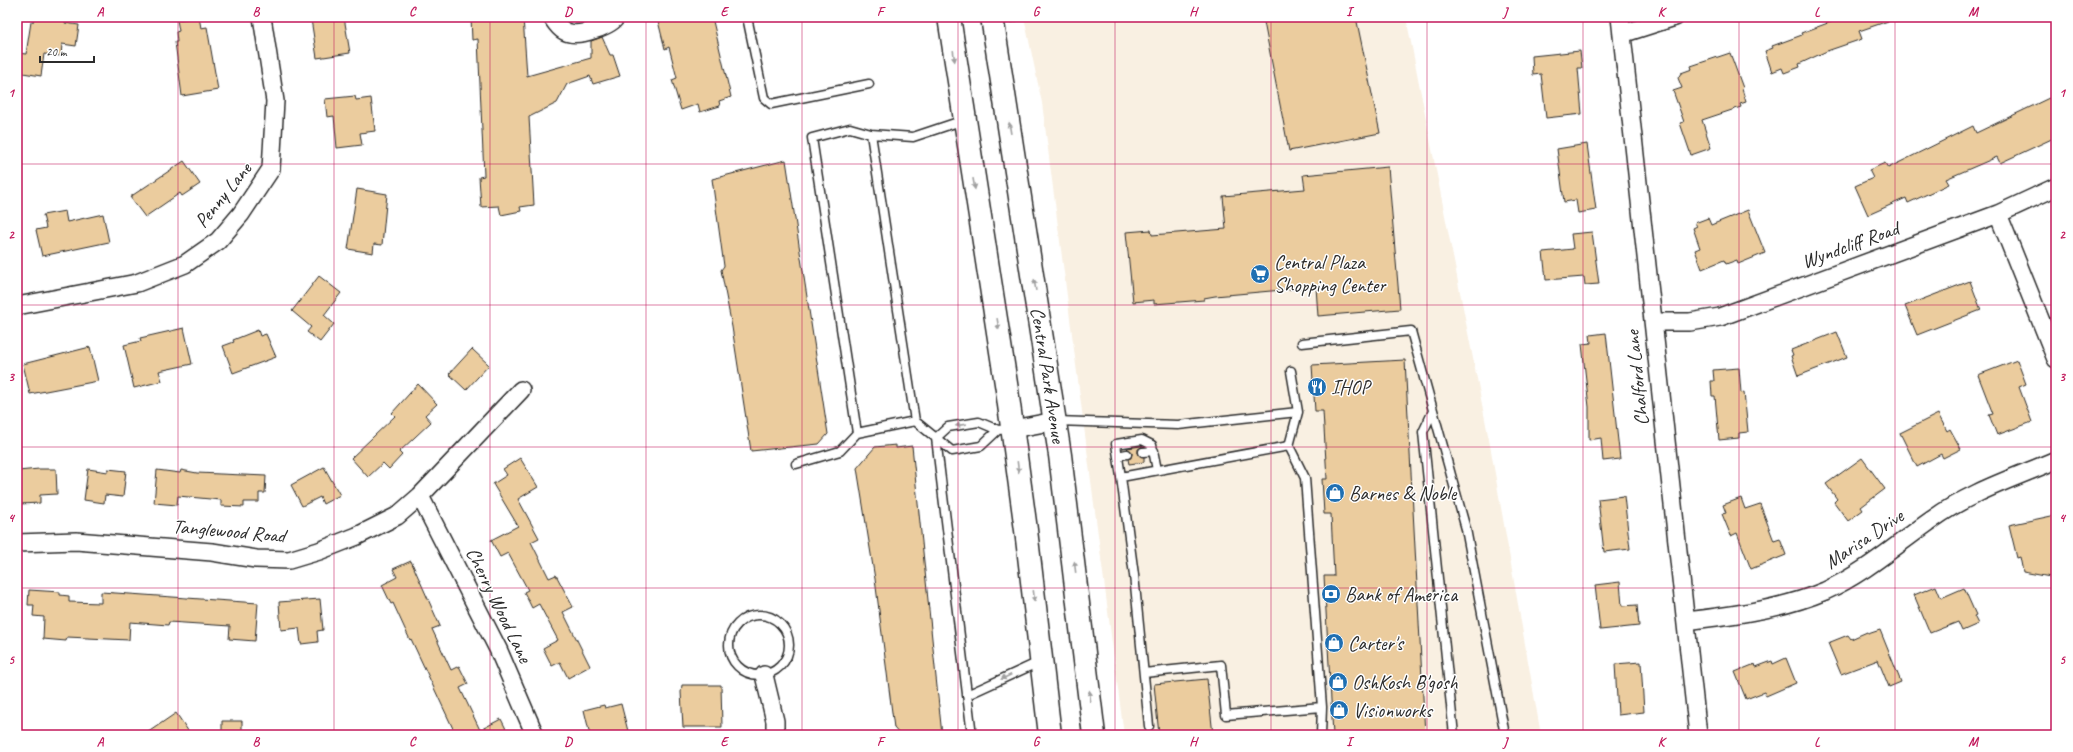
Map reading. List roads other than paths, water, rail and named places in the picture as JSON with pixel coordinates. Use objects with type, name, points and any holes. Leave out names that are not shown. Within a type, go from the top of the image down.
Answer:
[{"type":"main road","name":"Central Park Avenue","points":[[949,17],[1005,429],[1042,661],[1050,735]]},
{"type":"main road","name":"Central Park Avenue","points":[[992,18],[1055,421],[1076,574],[1094,735]]},
{"type":"street","name":"Penny Lane","points":[[17,306],[137,284],[185,264],[218,241],[242,214],[272,169],[275,101],[262,17]]},
{"type":"street","points":[[552,17],[561,29],[571,34],[604,27],[616,17]]},
{"type":"street","name":"Chalford Lane","points":[[1620,17],[1698,735]]},
{"type":"street","points":[[1622,34],[1675,17]]},
{"type":"street","name":"Wyndcliff Road","points":[[1653,322],[1690,322],[1720,317],[1998,214],[2056,187]]},
{"type":"street","points":[[1998,214],[2056,359]]},
{"type":"street","name":"Tanglewood Road","points":[[17,543],[76,541],[212,552],[256,560],[289,560],[319,552],[357,536],[397,516],[420,496],[521,390]]},
{"type":"street","points":[[1005,429],[1055,421]]},
{"type":"street","name":"Marisa Drive","points":[[1686,621],[1754,612],[1797,601],[1826,590],[1872,565],[1933,519],[1966,498],[2056,460]]},
{"type":"street","name":"Cherry Wood Lane","points":[[420,496],[498,649],[535,735]]},
{"type":"street","points":[[764,675],[775,720],[775,735]]},
{"type":"lane","points":[[747,17],[764,98],[771,104],[869,84]]},
{"type":"lane","points":[[992,18],[1014,17]]},
{"type":"lane","points":[[857,433],[812,138],[850,128],[871,134],[913,137],[964,120]]},
{"type":"lane","points":[[871,134],[915,421],[952,452],[981,446],[1005,429]]},
{"type":"lane","points":[[1302,343],[1410,331],[1466,529],[1506,735]]},
{"type":"lane","points":[[1291,371],[1298,412],[1290,446],[1305,478],[1322,707],[1321,735]]},
{"type":"lane","points":[[1433,411],[1423,432],[1454,735]]},
{"type":"lane","points":[[1055,421],[1178,425],[1298,412]]},
{"type":"lane","points":[[796,464],[840,451],[857,433],[915,421]]},
{"type":"lane","points":[[936,438],[948,427],[979,422],[1005,429]]},
{"type":"lane","points":[[936,438],[971,727]]},
{"type":"lane","points":[[1149,726],[1134,575],[1116,444],[1142,440],[1152,445],[1157,470]]},
{"type":"lane","points":[[1121,477],[1290,446]]},
{"type":"lane","points":[[1143,452],[1154,451]]},
{"type":"lane","points":[[1118,456],[1128,454]]},
{"type":"lane","points":[[755,615],[765,616],[779,623],[787,636],[789,646],[781,665],[764,675],[754,675],[738,666],[732,659],[729,650],[729,641],[732,632],[745,618],[755,615]]},
{"type":"lane","points":[[967,695],[1042,661]]},
{"type":"lane","points":[[1144,673],[1221,665],[1226,715],[1322,707]]},
{"type":"place","name":"Central Plaza Shopping Center","points":[[1260,274]]},
{"type":"place","name":"IHOP","points":[[1317,387]]},
{"type":"place","name":"Barnes & Noble","points":[[1335,493]]},
{"type":"place","name":"Bank of America","points":[[1331,594]]},
{"type":"place","name":"Carter's","points":[[1334,643]]},
{"type":"place","name":"OshKosh B'gosh","points":[[1338,682]]},
{"type":"place","name":"Visionworks","points":[[1339,710]]}]
